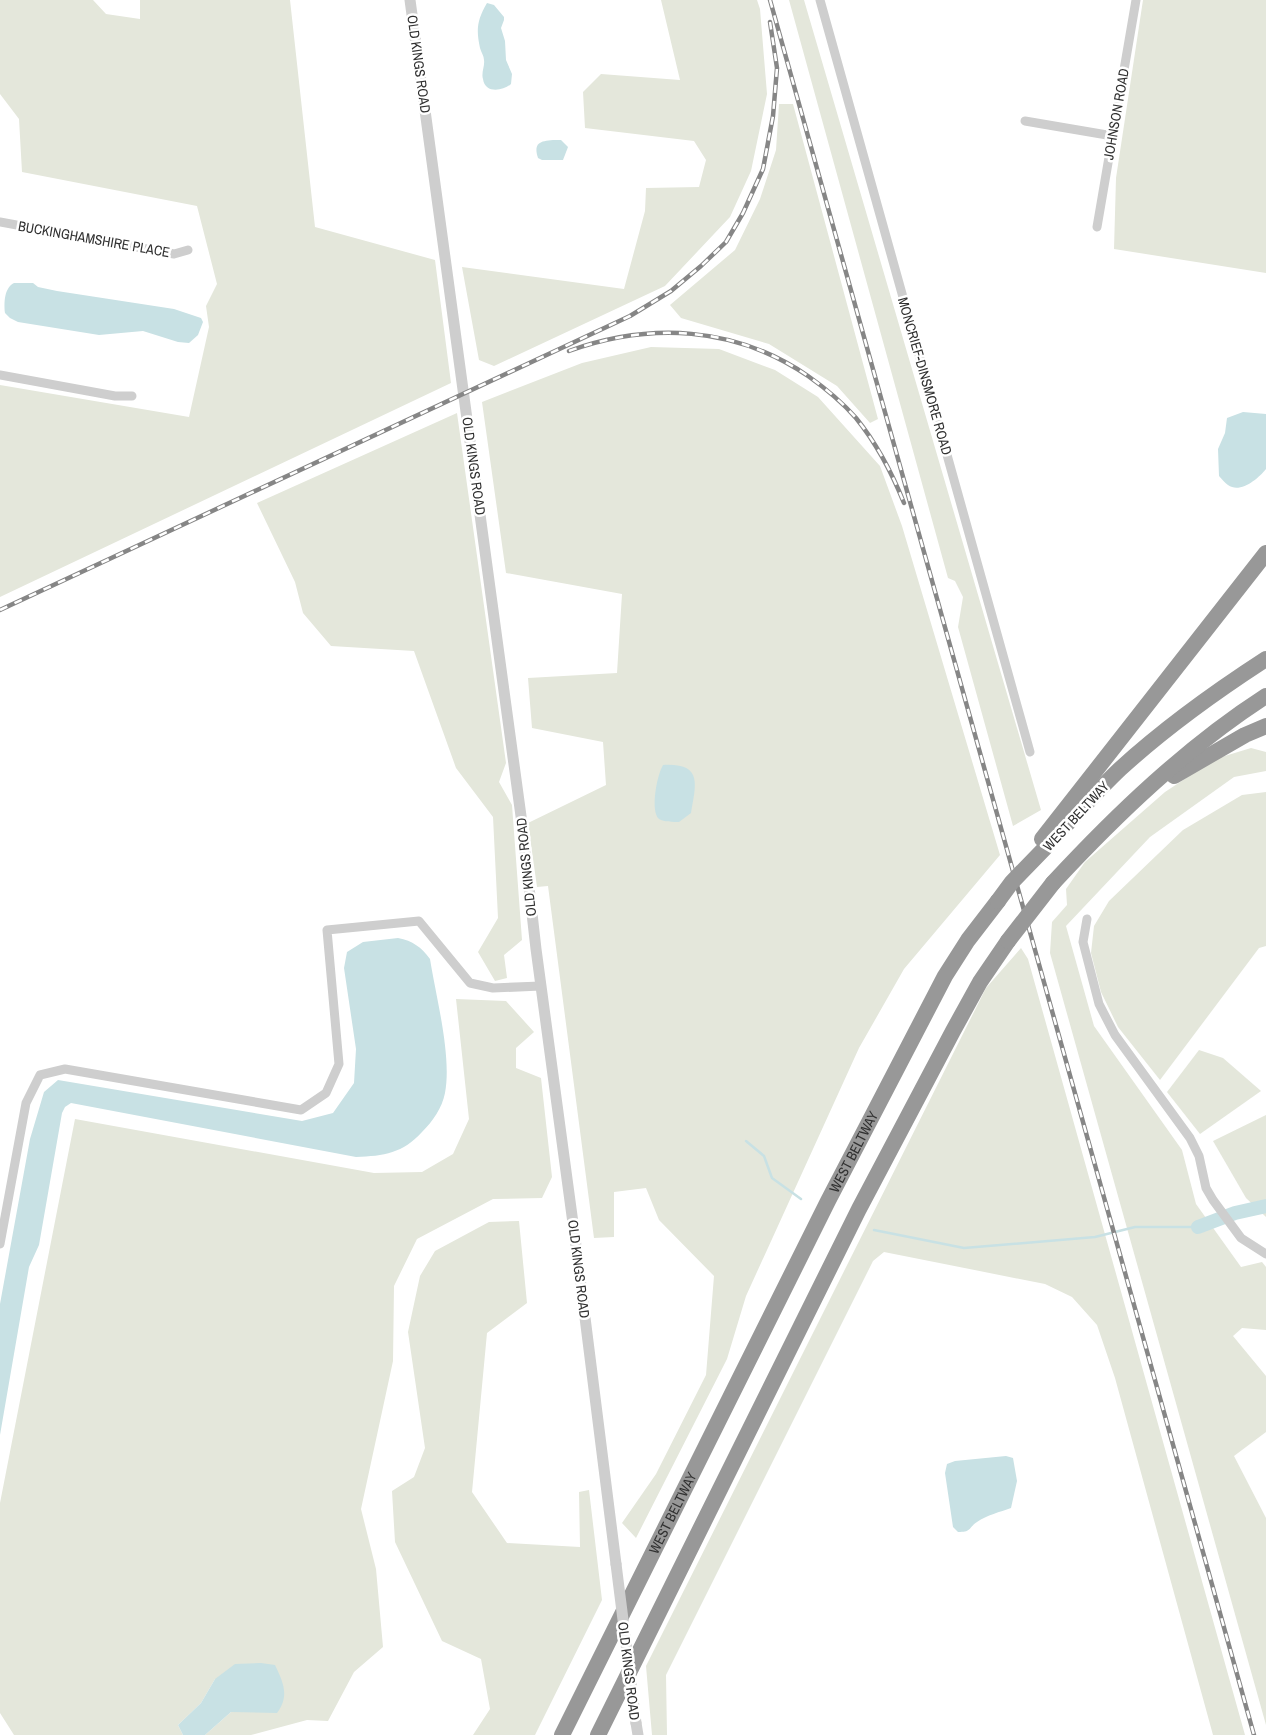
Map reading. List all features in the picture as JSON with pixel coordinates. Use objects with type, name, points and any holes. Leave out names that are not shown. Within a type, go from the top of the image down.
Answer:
[{"type":"highway","points":[[1044,844],[1266,553]]},
{"type":"highway","name":"WEST BELTWAY","points":[[562,1735],[828,1201],[945,976],[968,940],[1012,882],[1044,844],[1120,770],[1155,738],[1197,705],[1266,659]]},
{"type":"highway","name":"WEST BELTWAY","points":[[598,1735],[859,1208],[980,982],[1008,941],[1053,883],[1093,840],[1183,757],[1245,709],[1266,696]]},
{"type":"highway","points":[[1136,800],[1194,763],[1245,735],[1266,726]]},
{"type":"street","name":"OLD KINGS ROAD","points":[[410,0],[517,787],[638,1735]]},
{"type":"street","name":"MONCRIEF-DINSMORE ROAD","points":[[820,0],[1030,752]]},
{"type":"street","name":"JOHNSON ROAD","points":[[1097,227],[1136,0]]},
{"type":"street","points":[[1025,121],[1113,136]]},
{"type":"street","name":"BUCKINGHAMSHIRE PLACE","points":[[0,222],[174,254],[188,250]]},
{"type":"street","points":[[0,374],[115,396],[132,396]]},
{"type":"street","points":[[1087,919],[1082,942],[1094,987],[1106,1019],[1115,1035],[1190,1138],[1199,1156],[1206,1188],[1213,1200],[1235,1231],[1248,1244],[1266,1254]]},
{"type":"street","points":[[0,1244],[26,1103],[40,1075],[65,1069],[301,1110],[326,1093],[339,1064],[327,930],[419,921],[470,983],[493,988],[541,986]]},
{"type":"shaded area","points":[[0,0],[93,0],[106,14],[140,19],[140,0],[290,0],[315,227],[435,260],[451,383],[0,597],[0,385],[189,417],[209,327],[206,306],[217,284],[197,206],[22,172],[19,119],[0,94]]},
{"type":"shaded area","points":[[661,0],[757,0],[760,9],[767,94],[751,171],[730,217],[665,286],[494,366],[479,360],[462,267],[624,289],[645,211],[646,188],[699,187],[706,160],[694,141],[585,128],[583,92],[601,74],[680,80]]},
{"type":"shaded area","points":[[789,0],[804,0],[1041,810],[1013,826],[958,627],[963,597],[955,581],[948,578]]},
{"type":"shaded area","points":[[1143,0],[1266,0],[1266,273],[1114,249],[1116,178]]},
{"type":"shaded area","points":[[779,104],[793,104],[878,419],[870,423],[837,386],[769,344],[681,318],[670,305],[735,250],[760,199],[776,150]]},
{"type":"shaded area","points":[[651,347],[719,349],[775,370],[818,397],[880,466],[902,526],[1000,855],[904,969],[859,1048],[746,1296],[727,1359],[636,1538],[622,1523],[656,1474],[706,1375],[714,1276],[659,1220],[646,1188],[614,1192],[614,1237],[594,1238],[548,886],[537,887],[528,823],[606,785],[603,742],[532,728],[528,678],[617,673],[622,594],[506,573],[482,402],[582,363]]},
{"type":"shaded area","points":[[457,413],[506,763],[499,782],[512,805],[522,940],[504,955],[507,978],[495,981],[478,952],[498,918],[493,817],[456,768],[414,651],[331,646],[303,613],[295,582],[257,503]]},
{"type":"shaded area","points":[[1251,748],[1266,752],[1266,771],[1234,777],[1150,837],[1066,926],[1094,1026],[1182,1150],[1196,1204],[1241,1267],[1262,1262],[1266,1267],[1266,1330],[1242,1328],[1233,1336],[1266,1376],[1266,1432],[1234,1456],[1266,1518],[1266,1725],[1050,953],[1052,922],[1067,905],[1066,889],[1085,862],[1165,792],[1215,759]]},
{"type":"shaded area","points":[[1266,792],[1266,946],[1259,948],[1160,1080],[1118,1027],[1101,992],[1091,953],[1094,926],[1109,901],[1183,830],[1242,795]]},
{"type":"shaded area","points":[[1021,948],[1028,959],[1245,1735],[1213,1735],[1115,1378],[1097,1325],[1072,1297],[1045,1284],[884,1252],[873,1261],[666,1675],[667,1735],[652,1735],[646,1666],[986,988]]},
{"type":"shaded area","points":[[456,999],[506,1001],[534,1032],[516,1048],[516,1068],[541,1078],[552,1177],[542,1198],[493,1199],[417,1239],[394,1286],[393,1361],[361,1509],[376,1569],[383,1647],[354,1672],[328,1721],[307,1720],[251,1735],[205,1735],[231,1712],[215,1679],[201,1703],[178,1725],[183,1735],[14,1735],[0,1713],[0,1503],[75,1119],[374,1173],[422,1172],[453,1154],[469,1119]]},
{"type":"shaded area","points":[[1199,1050],[1223,1058],[1261,1091],[1200,1134],[1167,1092]]},
{"type":"shaded area","points":[[1266,1115],[1266,1217],[1246,1198],[1213,1141]]},
{"type":"shaded area","points":[[519,1221],[527,1303],[487,1333],[472,1492],[507,1543],[580,1547],[579,1492],[589,1490],[602,1600],[535,1735],[473,1735],[490,1709],[481,1659],[442,1641],[395,1542],[392,1491],[414,1477],[425,1448],[408,1332],[420,1276],[435,1251],[489,1222]]},
{"type":"water","points":[[487,3],[494,5],[504,17],[501,28],[505,41],[506,60],[512,74],[511,84],[495,90],[484,84],[484,58],[478,36],[479,20]]},
{"type":"water","points":[[561,140],[568,147],[563,160],[542,160],[538,158],[537,146],[541,142]]},
{"type":"water","points":[[14,283],[33,283],[38,287],[57,291],[174,309],[201,318],[203,322],[198,335],[189,343],[178,342],[143,331],[99,335],[18,322],[5,313],[6,292]]},
{"type":"water","points":[[1243,412],[1266,414],[1266,469],[1248,484],[1238,488],[1227,484],[1219,476],[1218,449],[1225,433],[1227,418]]},
{"type":"water","points":[[663,765],[676,765],[685,768],[694,777],[695,785],[691,813],[679,822],[661,820],[656,815],[655,793]]},
{"type":"water","points":[[398,938],[416,945],[430,959],[445,1044],[447,1078],[444,1099],[439,1109],[422,1132],[408,1145],[384,1154],[356,1157],[71,1103],[65,1107],[62,1113],[39,1245],[29,1267],[0,1435],[0,1304],[30,1139],[44,1092],[58,1080],[302,1121],[333,1113],[354,1083],[356,1049],[344,968],[347,952],[363,942]]},
{"type":"water","points":[[1006,1456],[1013,1458],[1017,1481],[1011,1508],[985,1517],[968,1530],[958,1532],[953,1527],[945,1473],[947,1464],[955,1461]]},
{"type":"water","points":[[261,1663],[275,1665],[283,1683],[283,1701],[277,1713],[231,1712],[205,1735],[183,1735],[178,1725],[201,1703],[215,1679],[235,1664]]},
{"type":"waterway","points":[[746,1141],[764,1156],[772,1178],[801,1199]]},
{"type":"waterway","points":[[1198,1227],[1235,1213],[1266,1206]]},
{"type":"waterway","points":[[874,1230],[964,1248],[1095,1237],[1135,1227],[1198,1227]]},
{"type":"railway","points":[[770,0],[1254,1735]]},
{"type":"railway","points":[[0,610],[630,316],[671,291],[726,242],[743,213],[763,169],[773,116],[777,68],[770,22]]},
{"type":"railway","points":[[569,351],[630,336],[661,333],[691,334],[722,338],[780,359],[821,385],[856,418],[871,438],[883,459],[904,503]]}]
